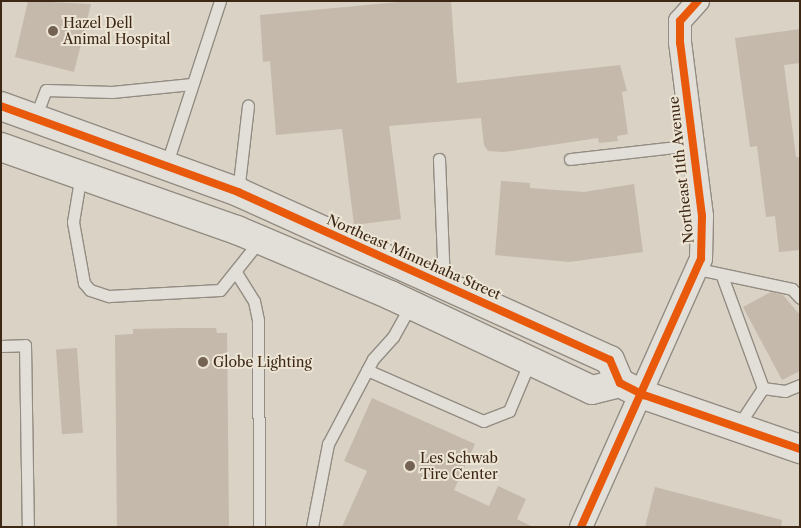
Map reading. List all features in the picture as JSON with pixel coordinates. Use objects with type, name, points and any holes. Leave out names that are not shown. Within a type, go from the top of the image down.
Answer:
[{"type":"main road","name":"Northeast Minnehaha Street","points":[[1,106],[167,163],[238,192],[413,270],[610,360],[632,389]]},
{"type":"main road","points":[[1,147],[82,172],[260,240],[411,305],[592,390],[632,389],[736,429],[800,449]]},
{"type":"main road","points":[[127,190],[165,181],[207,196],[238,192]]},
{"type":"main road","points":[[260,240],[295,235],[389,276],[413,270]]},
{"type":"street","name":"Northeast 11th Avenue","points":[[581,527],[632,389],[698,269],[704,238],[692,145],[680,21],[694,2]]},
{"type":"lane","points":[[167,163],[220,1]]},
{"type":"lane","points":[[35,118],[46,90],[112,92],[192,84]]},
{"type":"lane","points":[[238,192],[248,106]]},
{"type":"lane","points":[[570,159],[692,145]]},
{"type":"lane","points":[[439,159],[444,284]]},
{"type":"lane","points":[[82,172],[73,222],[84,283],[90,290],[109,296],[220,290],[237,274],[260,240]]},
{"type":"lane","points":[[698,269],[722,276],[792,289],[800,298]]},
{"type":"lane","points":[[237,274],[254,301],[258,320],[259,527]]},
{"type":"lane","points":[[722,276],[763,388]]},
{"type":"lane","points":[[312,527],[328,444],[368,370],[411,305]]},
{"type":"lane","points":[[1,346],[24,345],[28,527]]},
{"type":"lane","points":[[368,370],[483,420],[509,411],[530,361]]},
{"type":"lane","points":[[763,388],[785,391],[800,385]]},
{"type":"lane","points":[[736,429],[763,388]]},
{"type":"building","name":"Hazel Dell Animal Hospital","points":[[28,1],[91,4],[74,72],[15,57]]},
{"type":"building","points":[[409,1],[451,1],[457,83],[620,65],[627,91],[622,92],[628,134],[617,136],[618,141],[599,143],[598,138],[504,152],[488,151],[484,145],[481,118],[389,126],[401,219],[354,225],[342,129],[276,135],[270,61],[263,62],[260,15]]},
{"type":"building","points":[[800,29],[800,63],[784,65],[796,157],[800,157],[800,250],[779,252],[775,216],[766,217],[757,146],[750,147],[735,38]]},
{"type":"building","points":[[501,181],[530,183],[530,188],[584,192],[634,184],[643,252],[569,262],[495,255]]},
{"type":"building","points":[[771,292],[783,295],[800,315],[800,371],[782,380],[743,307]]},
{"type":"building","points":[[216,328],[217,333],[227,333],[229,527],[117,527],[115,335],[133,334],[133,329]]},
{"type":"building","points":[[77,348],[83,433],[62,434],[56,349]]},
{"type":"building","name":"Les Schwab Tire Center","points":[[372,398],[475,444],[454,490],[489,506],[498,486],[526,499],[517,519],[533,527],[342,527],[367,471],[344,461]]},
{"type":"building","points":[[655,487],[782,520],[781,527],[645,527]]},
{"type":"cycle path","points":[[581,527],[701,259],[702,216],[680,43],[680,21],[698,1]]},
{"type":"cycle path","points":[[1,106],[238,192],[610,360],[620,383],[644,395],[800,449]]},
{"type":"place","name":"Hazel Dell Animal Hospital","points":[[53,31]]},
{"type":"place","name":"Globe Lighting","points":[[203,362]]},
{"type":"place","name":"Les Schwab Tire Center","points":[[410,466]]}]
